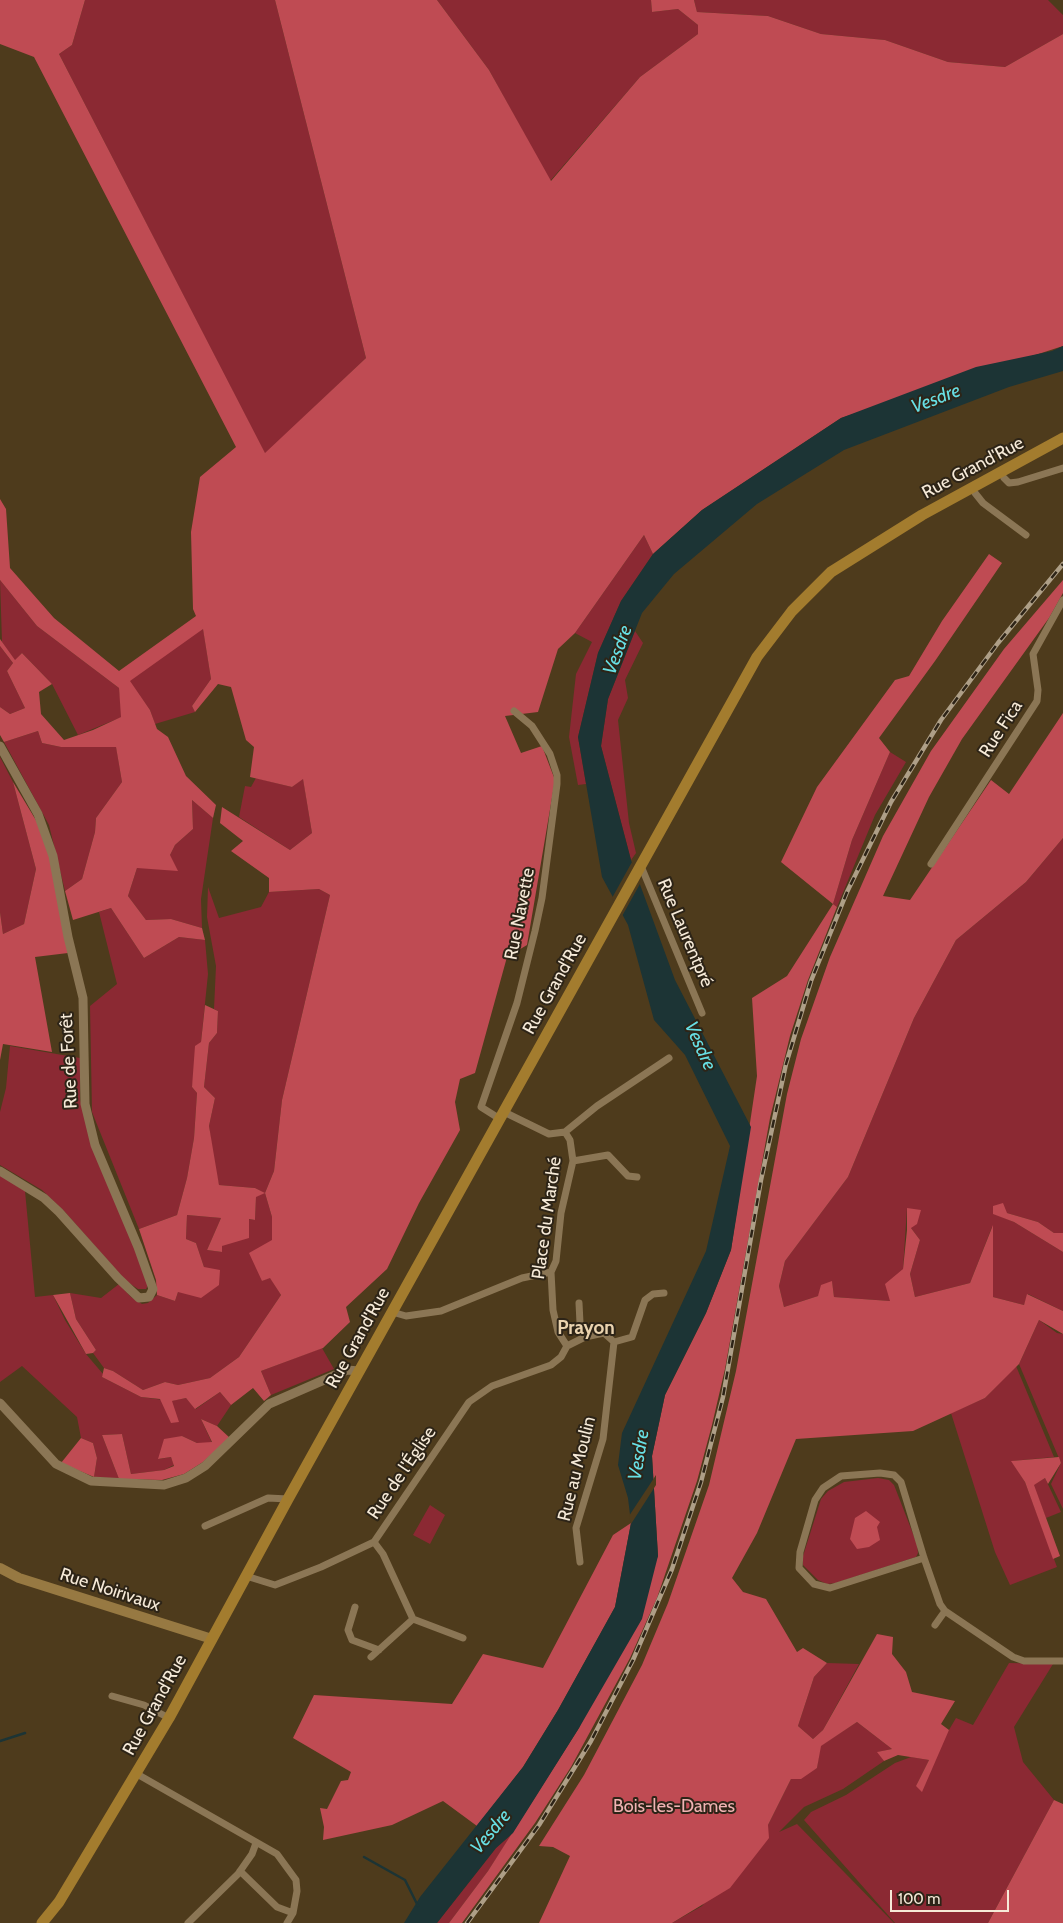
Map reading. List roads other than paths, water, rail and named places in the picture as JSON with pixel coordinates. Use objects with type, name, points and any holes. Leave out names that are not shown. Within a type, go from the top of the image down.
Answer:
[{"type":"main road","name":"Rue Grand'Rue","points":[[42,1923],[59,1902],[169,1718],[359,1371],[757,657],[771,636],[792,611],[831,572],[900,530],[1063,438]]},
{"type":"main road","name":"Rue Grand'Rue","points":[[900,530],[1004,478],[1063,445]]},
{"type":"main road","name":"Rue Noirivaux","points":[[0,1568],[19,1578],[212,1639]]},
{"type":"street","points":[[1004,478],[1009,483],[1018,482],[1063,468]]},
{"type":"street","name":"Rue Grand'Rue","points":[[975,493],[983,503],[1026,535]]},
{"type":"street","name":"Rue Fica","points":[[931,864],[1037,701],[1038,690],[1033,654],[1063,600]]},
{"type":"street","name":"Rue Navette","points":[[502,1116],[480,1107],[517,1003],[535,931],[542,898],[557,784],[557,775],[550,754],[532,726],[514,712]]},
{"type":"street","name":"Rue de Forêt","points":[[0,746],[38,814],[53,856],[68,937],[83,998],[85,1104],[94,1145],[138,1247],[153,1289],[149,1297],[139,1298],[49,1203],[0,1171]]},
{"type":"street","name":"Rue Laurentpré","points":[[639,869],[702,1013]]},
{"type":"street","points":[[502,1116],[549,1134],[565,1132],[597,1106],[669,1058]]},
{"type":"street","name":"Place du Marché","points":[[565,1132],[570,1140],[573,1161],[560,1213],[556,1261],[551,1272],[553,1310],[558,1332],[567,1346]]},
{"type":"street","points":[[573,1161],[608,1155],[628,1176],[637,1177]]},
{"type":"street","points":[[392,1312],[406,1316],[441,1311],[522,1278],[551,1272]]},
{"type":"street","points":[[567,1346],[585,1336],[604,1333],[614,1342],[632,1337],[645,1300],[654,1294],[664,1292]]},
{"type":"street","points":[[580,1304],[580,1323],[585,1336]]},
{"type":"street","name":"Rue au Moulin","points":[[580,1562],[576,1528],[603,1439],[614,1342]]},
{"type":"street","name":"Rue de l'Église","points":[[246,1576],[275,1585],[322,1567],[374,1542],[469,1402],[492,1386],[552,1364],[561,1356],[567,1346]]},
{"type":"street","points":[[0,1403],[56,1464],[91,1481],[164,1484],[186,1478],[205,1466],[269,1404],[347,1370],[359,1371]]},
{"type":"street","points":[[924,1558],[830,1588],[814,1584],[799,1568],[800,1552],[815,1500],[823,1488],[841,1476],[880,1473],[894,1475],[901,1482],[924,1558],[940,1604],[945,1611],[1013,1657],[1024,1661],[1063,1661]]},
{"type":"street","points":[[205,1526],[268,1498],[288,1499]]},
{"type":"street","points":[[374,1542],[383,1554],[412,1620],[463,1638]]},
{"type":"street","points":[[355,1606],[348,1630],[352,1640],[379,1650]]},
{"type":"street","points":[[935,1625],[945,1611]]},
{"type":"street","points":[[371,1657],[412,1620]]},
{"type":"street","points":[[112,1696],[144,1705],[169,1718]]},
{"type":"street","points":[[137,1774],[278,1854],[296,1880],[297,1891],[293,1913],[287,1923]]},
{"type":"street","points":[[188,1923],[240,1871],[252,1854],[256,1843]]},
{"type":"street","points":[[240,1871],[277,1907],[293,1913]]},
{"type":"water","name":"Vesdre","points":[[1063,346],[1063,371],[1009,387],[844,450],[757,504],[674,574],[642,613],[608,699],[601,746],[631,860],[675,980],[751,1127],[731,1250],[706,1313],[665,1395],[652,1456],[658,1556],[642,1619],[579,1728],[513,1833],[496,1848],[437,1923],[404,1923],[420,1897],[523,1767],[558,1710],[615,1607],[631,1523],[628,1498],[618,1465],[622,1433],[706,1251],[730,1146],[685,1055],[654,1020],[628,925],[602,877],[578,737],[598,653],[621,601],[653,554],[702,510],[841,418],[976,367],[1052,351]]},
{"type":"waterway","points":[[0,1741],[25,1733]]},
{"type":"waterway","points":[[364,1857],[405,1880],[418,1906]]},
{"type":"railway","points":[[467,1923],[539,1825],[591,1741],[633,1660],[672,1569],[701,1482],[723,1397],[761,1180],[786,1064],[811,981],[847,892],[891,802],[941,720],[998,643],[1063,564]]},
{"type":"district","name":"Prayon","points":[[586,1328]]},
{"type":"park label","name":"Bois-les-Dames","points":[[674,1807]]}]
